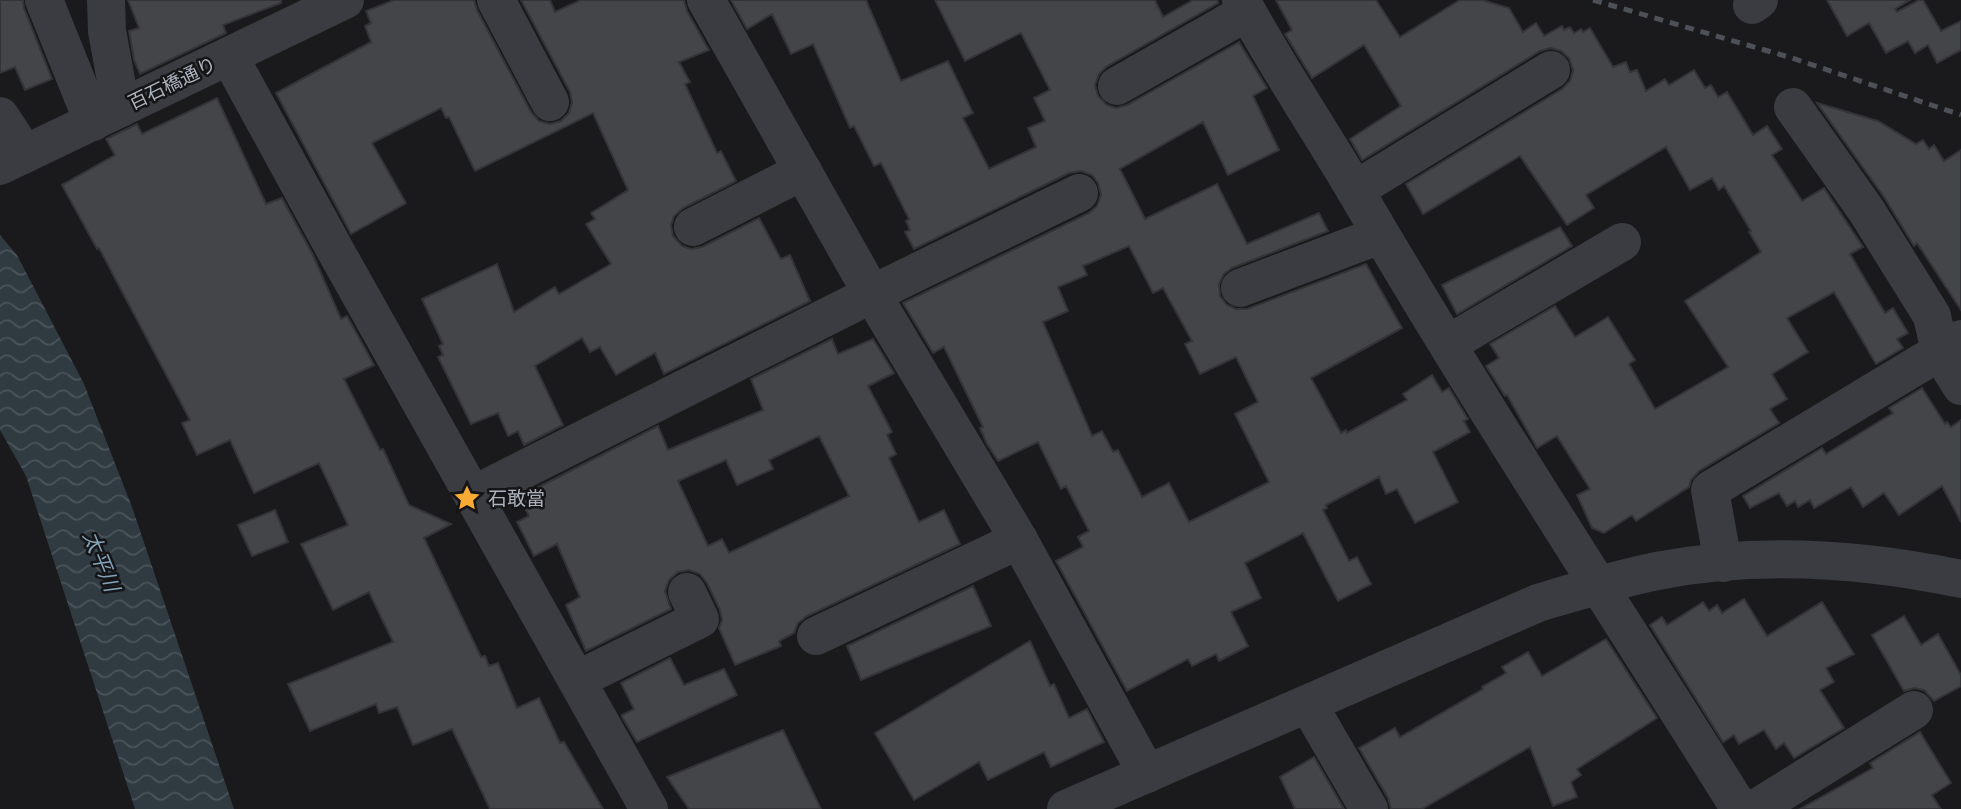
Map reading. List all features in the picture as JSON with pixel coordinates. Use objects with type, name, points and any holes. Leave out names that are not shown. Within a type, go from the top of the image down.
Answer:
[{"type":"street","points":[[44,0],[107,115]]},
{"type":"street","points":[[106,0],[107,115]]},
{"type":"street","name":"百石橋通り","points":[[12,161],[345,0]]},
{"type":"street","points":[[496,0],[550,102]]},
{"type":"street","points":[[706,0],[872,294],[1019,540],[1147,774]]},
{"type":"street","points":[[1117,86],[1244,6],[1537,492],[1740,809]]},
{"type":"street","points":[[229,56],[649,809]]},
{"type":"street","points":[[1355,190],[1551,70]]},
{"type":"street","points":[[1793,107],[1866,210],[1950,345],[1961,386]]},
{"type":"street","points":[[0,116],[12,161]]},
{"type":"street","points":[[693,227],[803,171]]},
{"type":"street","points":[[473,495],[1079,193]]},
{"type":"street","points":[[1240,288],[1380,235]]},
{"type":"street","points":[[1448,344],[1622,242]]},
{"type":"street","points":[[1723,563],[1710,490],[1950,345]]},
{"type":"street","points":[[816,636],[1019,540]]},
{"type":"street","points":[[1066,809],[1538,603],[1599,585],[1660,570],[1783,559],[1843,560],[1900,567],[1961,579]]},
{"type":"street","points":[[577,680],[700,619],[687,592]]},
{"type":"street","points":[[1308,704],[1369,809]]},
{"type":"street","points":[[1755,809],[1914,710]]},
{"type":"water","name":"太平川","points":[[0,235],[17,255],[84,384],[132,507],[234,809],[135,809],[26,476],[0,430]]},
{"type":"building","points":[[0,0],[23,0],[52,79],[25,90],[15,67],[0,73]]},
{"type":"building","points":[[128,0],[281,0],[281,3],[223,25],[226,33],[140,74],[134,60],[129,31],[139,28]]},
{"type":"building","points":[[394,0],[474,0],[531,112],[539,121],[550,124],[561,121],[569,113],[572,102],[570,92],[521,0],[550,0],[555,12],[581,0],[684,0],[687,11],[709,50],[679,62],[690,82],[685,84],[717,153],[721,151],[736,181],[683,208],[674,216],[671,225],[673,236],[682,246],[691,249],[702,247],[759,218],[781,259],[790,255],[810,301],[664,374],[655,353],[616,375],[600,347],[590,352],[582,338],[535,366],[563,425],[524,445],[518,431],[508,436],[498,413],[471,424],[438,357],[443,355],[439,346],[443,344],[422,299],[497,264],[514,312],[555,287],[559,294],[611,264],[586,224],[595,219],[591,213],[628,190],[593,113],[475,171],[449,117],[446,118],[441,108],[372,143],[406,203],[351,234],[276,93],[371,42],[365,26],[371,23],[366,11]]},
{"type":"building","points":[[731,0],[866,0],[901,81],[948,61],[973,113],[963,118],[989,169],[1036,147],[1028,128],[1045,121],[1034,98],[1050,90],[1021,33],[965,61],[935,0],[1155,0],[1163,17],[1193,0],[1217,0],[1218,3],[1106,67],[1099,74],[1095,85],[1098,96],[1107,105],[1116,108],[1127,105],[1239,42],[1267,88],[1253,96],[1279,150],[1228,175],[1203,122],[1120,169],[1145,219],[1217,184],[1247,244],[1319,213],[1328,231],[1232,268],[1224,274],[1219,284],[1220,296],[1227,305],[1236,309],[1247,309],[1366,264],[1402,328],[1311,378],[1341,433],[1346,430],[1347,433],[1407,400],[1403,394],[1432,375],[1442,392],[1449,388],[1468,419],[1464,421],[1470,432],[1433,452],[1458,502],[1415,523],[1397,489],[1386,494],[1379,477],[1326,505],[1327,508],[1323,510],[1349,561],[1357,557],[1371,584],[1338,601],[1303,533],[1245,563],[1261,598],[1231,612],[1248,646],[1219,661],[1216,654],[1192,666],[1188,659],[1127,691],[1056,561],[1083,547],[1078,537],[1089,531],[1066,486],[1061,489],[1038,442],[998,461],[987,444],[980,428],[983,427],[944,347],[933,353],[903,303],[1089,213],[1097,206],[1101,195],[1098,183],[1092,175],[1081,171],[1069,173],[914,249],[905,232],[910,230],[906,221],[909,219],[881,163],[874,166],[854,126],[850,128],[813,44],[791,54],[772,14],[747,29]],"holes":[[[1129,246],[1153,293],[1163,288],[1192,341],[1185,344],[1200,374],[1236,357],[1258,402],[1235,414],[1269,482],[1189,522],[1169,483],[1142,497],[1118,450],[1113,452],[1102,431],[1092,436],[1043,322],[1068,311],[1058,287],[1087,275],[1083,266]]]},
{"type":"building","points":[[1276,0],[1376,0],[1400,37],[1460,0],[1482,0],[1509,8],[1523,32],[1536,23],[1544,36],[1562,26],[1564,30],[1570,27],[1574,33],[1590,28],[1613,67],[1626,62],[1630,72],[1637,70],[1646,91],[1665,79],[1669,85],[1694,70],[1705,88],[1711,85],[1718,97],[1727,92],[1753,135],[1767,126],[1782,149],[1772,155],[1802,201],[1824,188],[1863,247],[1850,254],[1885,313],[1893,308],[1908,333],[1897,339],[1903,348],[1876,364],[1834,292],[1787,318],[1808,352],[1772,374],[1787,399],[1770,409],[1779,423],[1699,471],[1689,487],[1636,521],[1632,515],[1604,533],[1592,528],[1577,495],[1590,489],[1557,436],[1537,448],[1507,395],[1505,396],[1486,366],[1499,358],[1490,344],[1555,306],[1575,337],[1608,317],[1635,360],[1629,364],[1655,409],[1728,367],[1685,301],[1761,252],[1749,232],[1751,231],[1724,186],[1719,190],[1712,178],[1690,190],[1666,147],[1586,195],[1594,208],[1567,225],[1520,156],[1423,214],[1406,184],[1562,89],[1570,81],[1573,70],[1569,58],[1561,51],[1551,48],[1540,51],[1362,160],[1350,139],[1401,106],[1364,45],[1312,78],[1285,34],[1292,30]]},
{"type":"building","points":[[1827,0],[1910,0],[1895,9],[1897,12],[1923,0],[1941,31],[1961,21],[1961,50],[1937,63],[1928,45],[1915,53],[1908,41],[1886,53],[1869,23],[1847,36]]},
{"type":"building","points":[[217,98],[266,204],[282,198],[313,255],[341,319],[347,316],[374,365],[344,379],[380,450],[383,449],[409,505],[451,524],[424,538],[481,657],[485,656],[489,666],[498,663],[517,708],[539,698],[560,743],[564,742],[603,809],[490,809],[452,729],[413,745],[397,707],[379,713],[376,704],[310,731],[288,684],[393,642],[369,592],[333,610],[301,544],[348,525],[319,463],[254,493],[230,440],[197,455],[182,423],[190,420],[99,248],[97,249],[62,185],[115,155],[106,139],[137,124],[142,134]]},
{"type":"building","points":[[1817,103],[1878,121],[1916,144],[1923,140],[1929,149],[1934,145],[1944,161],[1961,150],[1961,310],[1917,243],[1914,246],[1884,197]]},
{"type":"building","points":[[1560,227],[1572,246],[1457,314],[1442,285]]},
{"type":"building","points":[[832,339],[838,354],[873,339],[894,373],[868,386],[892,432],[887,435],[896,454],[889,458],[919,522],[944,510],[960,544],[807,616],[798,623],[794,633],[779,641],[781,646],[735,665],[719,628],[722,620],[720,610],[707,583],[700,574],[689,570],[678,572],[669,580],[665,591],[671,609],[586,651],[566,605],[580,597],[557,544],[534,556],[517,522],[529,516],[522,503],[532,498],[529,492],[658,426],[668,450],[763,410],[751,379]],"holes":[[[819,436],[849,496],[729,553],[722,539],[708,546],[678,481],[726,460],[737,485],[773,469],[769,460]]]},
{"type":"building","points":[[1922,388],[1945,424],[1947,422],[1951,427],[1961,420],[1961,522],[1942,486],[1899,515],[1884,493],[1863,507],[1851,487],[1814,508],[1810,500],[1798,507],[1795,501],[1787,506],[1779,493],[1750,508],[1743,496],[1822,448],[1826,454],[1893,413],[1889,408]]},
{"type":"building","points":[[275,510],[288,542],[252,556],[238,525]]},
{"type":"building","points":[[973,586],[991,626],[861,680],[847,646]]},
{"type":"building","points":[[1744,599],[1767,636],[1822,602],[1854,654],[1826,668],[1834,682],[1820,690],[1844,728],[1794,758],[1784,743],[1776,749],[1764,730],[1739,744],[1734,735],[1723,742],[1650,625],[1662,617],[1667,625],[1703,602],[1709,611],[1717,605],[1722,613]]},
{"type":"building","points":[[1904,616],[1921,645],[1938,634],[1961,675],[1961,686],[1934,701],[1924,690],[1914,688],[1904,691],[1872,635]]},
{"type":"building","points":[[1606,639],[1657,718],[1577,769],[1581,775],[1571,782],[1577,797],[1553,806],[1530,747],[1422,809],[1391,809],[1388,798],[1359,748],[1395,728],[1400,737],[1483,689],[1482,687],[1506,673],[1502,667],[1528,652],[1542,676]]},
{"type":"building","points":[[1030,641],[1050,686],[1054,684],[1069,718],[1087,709],[1104,742],[1051,767],[1044,752],[988,780],[979,762],[914,800],[875,733]]},
{"type":"building","points":[[670,658],[684,685],[724,669],[737,695],[637,742],[622,717],[634,709],[621,683]]},
{"type":"building","points":[[783,730],[821,809],[689,809],[667,777]]},
{"type":"building","points":[[1920,732],[1951,783],[1932,795],[1941,809],[1800,809],[1873,768],[1870,763]]},
{"type":"building","points":[[1314,757],[1344,809],[1295,809],[1280,777]]},
{"type":"railway","points":[[1593,0],[1792,58],[1961,115]]},
{"type":"place","name":"石敢當","points":[[467,498]]}]
